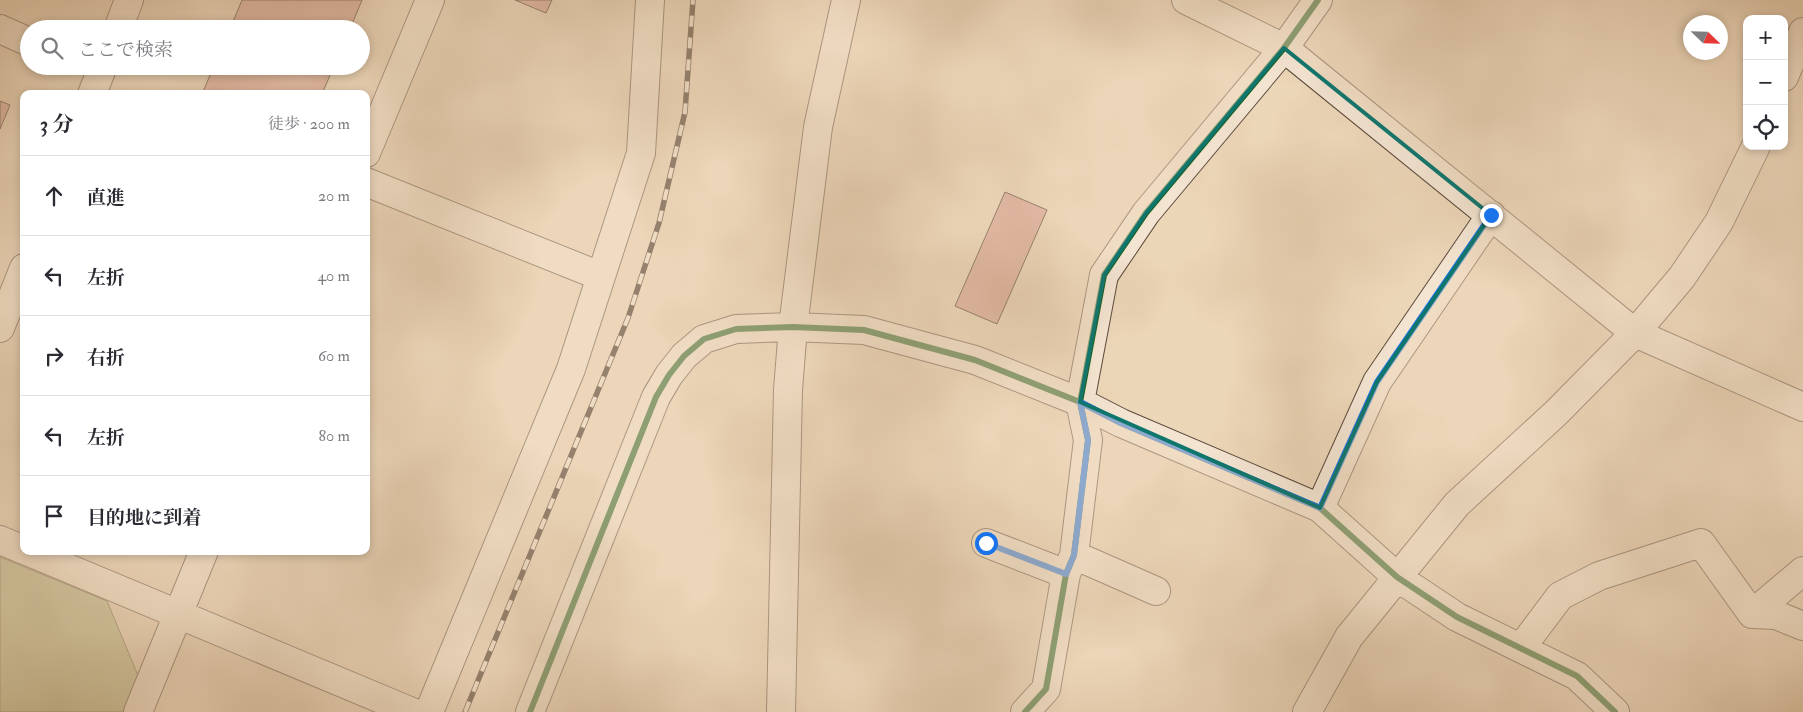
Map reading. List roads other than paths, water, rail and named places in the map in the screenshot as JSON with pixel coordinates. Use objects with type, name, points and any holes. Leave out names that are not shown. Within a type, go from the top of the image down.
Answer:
[{"type":"street","points":[[121,20],[129,0]]},
{"type":"street","points":[[370,143],[430,0]]},
{"type":"street","points":[[429,712],[571,369],[641,153],[650,0]]},
{"type":"street","points":[[781,712],[788,390],[793,327],[818,128],[846,0]]},
{"type":"street","points":[[1186,0],[1284,48],[1635,333],[1803,407]]},
{"type":"street","points":[[1025,712],[1046,689],[1070,565],[1088,440],[1080,402],[1104,275],[1146,213],[1284,48],[1318,0]]},
{"type":"street","points":[[0,29],[20,38]]},
{"type":"street","points":[[1788,68],[1803,32]]},
{"type":"street","points":[[1307,712],[1349,637],[1457,504],[1556,413],[1635,333],[1682,277],[1719,222],[1754,150]]},
{"type":"street","points":[[370,184],[600,276]]},
{"type":"street","points":[[1320,508],[1377,382],[1491,215]]},
{"type":"street","points":[[0,328],[20,278]]},
{"type":"street","points":[[530,712],[656,397],[669,375],[684,356],[704,339],[736,329],[793,327],[864,330],[975,360],[1080,402],[1121,423],[1320,508],[1397,577],[1457,616],[1577,676],[1615,712]]},
{"type":"street","points":[[0,540],[20,549]]},
{"type":"street","points":[[986,543],[1070,565],[1156,591]]},
{"type":"street","points":[[1521,648],[1560,596],[1599,576],[1701,543],[1752,614]]},
{"type":"street","points":[[35,555],[412,712]]},
{"type":"street","points":[[138,712],[202,555]]},
{"type":"street","points":[[1752,614],[1803,571]]},
{"type":"street","points":[[1752,614],[1776,615],[1803,626]]},
{"type":"railway","points":[[465,712],[628,318],[659,223],[685,112],[693,0]]}]
